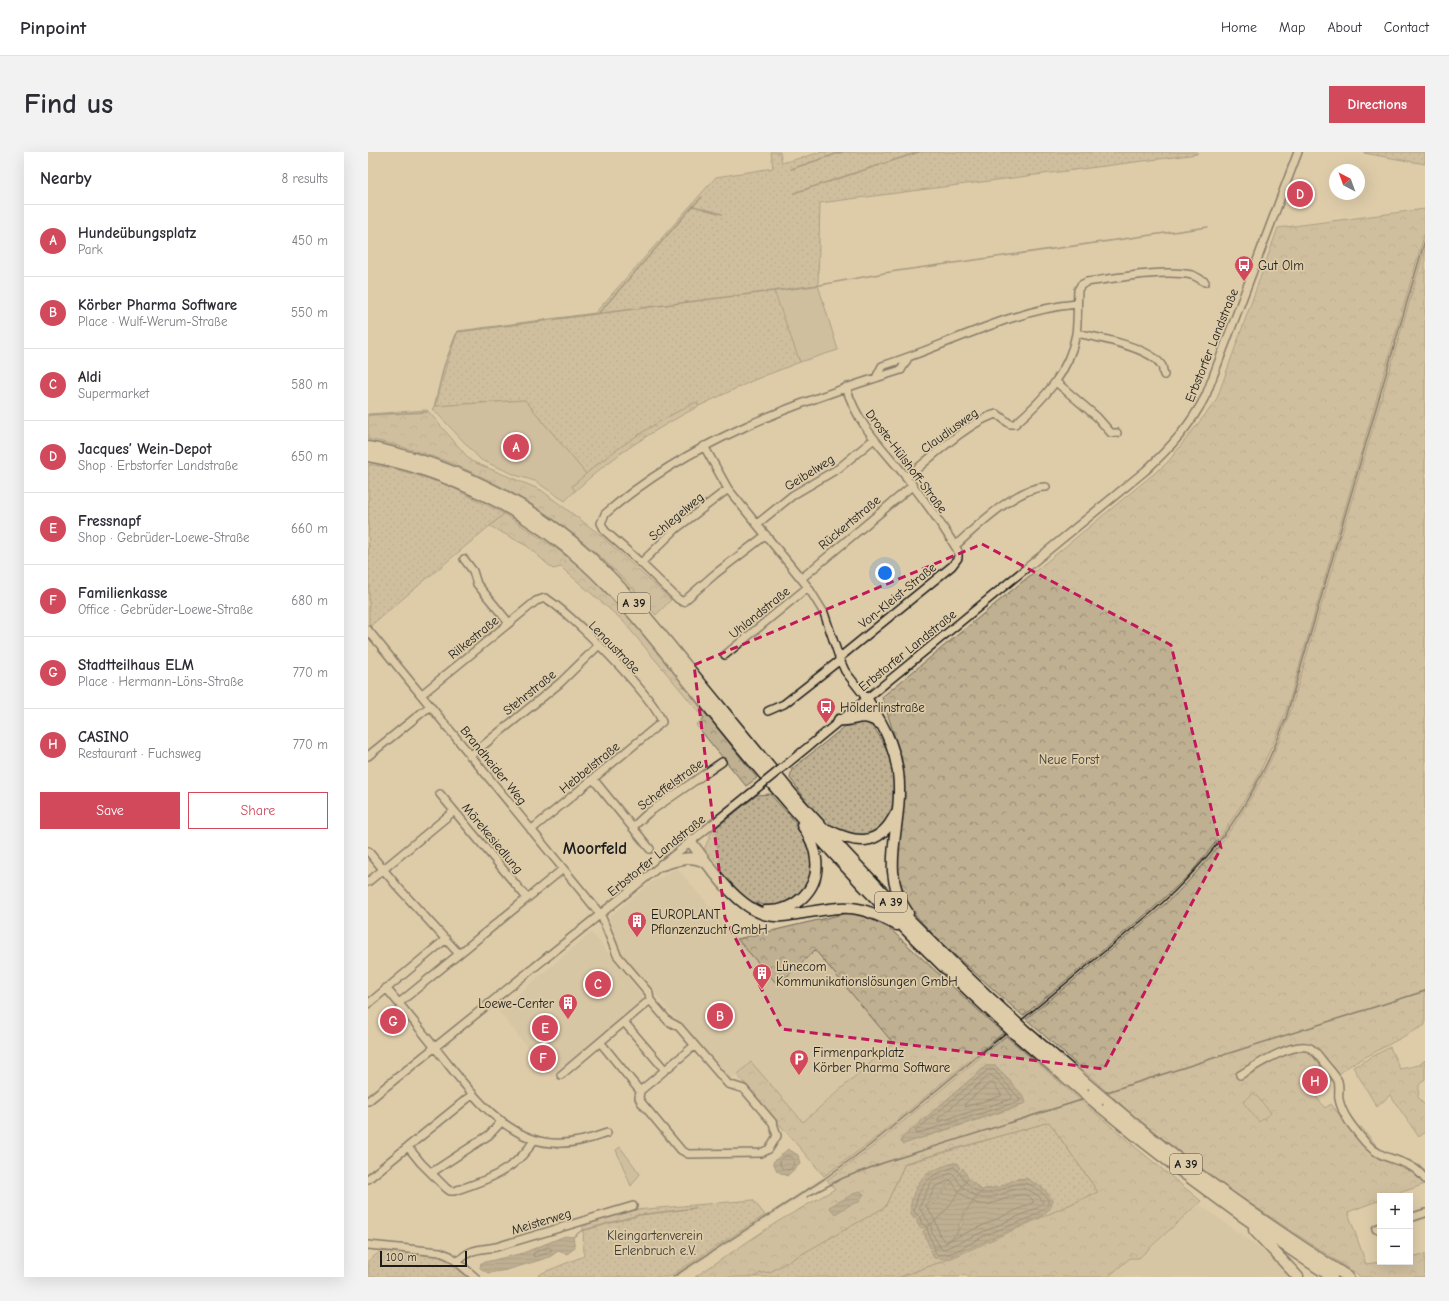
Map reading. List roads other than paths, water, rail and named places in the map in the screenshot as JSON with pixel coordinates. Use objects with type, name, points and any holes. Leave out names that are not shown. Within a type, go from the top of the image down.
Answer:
[{"type":"highway","name":"A 39","points":[[368,447],[432,464],[480,484],[549,524],[588,554],[643,612],[822,828],[913,925],[1003,1016]]},
{"type":"highway","name":"A 39","points":[[368,456],[416,467],[463,486],[524,518],[562,545],[601,579],[636,618],[717,719],[791,806],[906,931],[1089,1092],[1291,1240],[1348,1277]]},
{"type":"highway","points":[[866,698],[885,728],[895,753],[897,766],[898,808],[891,863],[896,888],[907,912],[933,944]]},
{"type":"highway","points":[[839,720],[864,717],[876,721],[885,728]]},
{"type":"highway","points":[[756,910],[770,911],[791,906],[809,891],[814,881],[816,865],[814,848],[809,836],[790,808],[791,806]]},
{"type":"highway","points":[[822,828],[847,839],[870,840],[881,834],[890,825],[898,808]]},
{"type":"highway","points":[[691,842],[709,866],[739,900],[766,915],[777,917],[851,907],[877,914],[906,931]]},
{"type":"highway","points":[[662,865],[689,858],[700,860],[709,866]]},
{"type":"highway","name":"A 39","points":[[1102,1102],[1163,1158],[1239,1214],[1332,1277]]},
{"type":"highway","points":[[1239,1214],[1298,1277]]},
{"type":"street","name":"Erbstorfer Landstraße","points":[[368,1101],[691,842],[1162,456],[1186,428],[1206,395],[1298,152]]},
{"type":"street","name":"Claudiusweg","points":[[906,478],[948,443],[988,416],[996,414],[1010,424],[1015,424],[1036,406],[1056,382],[1070,356],[1076,334],[1078,290],[1081,285],[1087,282],[1138,275],[1168,274],[1192,275],[1205,282]]},
{"type":"street","points":[[766,535],[715,574],[684,602],[678,600],[641,563],[605,531],[601,523],[605,514],[651,478],[704,446],[778,412],[846,387],[901,370],[908,358],[1007,320],[1061,305],[1077,304]]},
{"type":"street","points":[[1076,334],[1112,340],[1146,354],[1162,366],[1164,375]]},
{"type":"street","points":[[1056,382],[1097,417],[1110,433],[1116,433]]},
{"type":"street","name":"Droste-Hülshoff-Straße","points":[[846,387],[855,414],[906,478],[955,546]]},
{"type":"street","name":"Geibelweg","points":[[757,524],[793,495],[839,468],[874,439]]},
{"type":"street","points":[[704,446],[728,489],[808,587],[824,613],[845,671],[866,698]]},
{"type":"street","name":"Rückertstraße","points":[[802,578],[912,486]]},
{"type":"street","points":[[955,546],[1006,504],[1039,487],[1046,487]]},
{"type":"street","name":"Schlegelweg","points":[[641,563],[677,528],[728,489]]},
{"type":"street","name":"Von-Kleist-Straße","points":[[840,659],[952,566],[958,558],[958,551],[955,546]]},
{"type":"street","points":[[464,559],[473,571],[477,584],[509,623]]},
{"type":"street","name":"Uhlandstraße","points":[[725,655],[808,587]]},
{"type":"street","name":"Rilkestraße","points":[[421,695],[541,598]]},
{"type":"street","name":"Lenaustraße","points":[[541,598],[550,600],[599,645],[644,695],[660,715],[662,722]]},
{"type":"street","name":"Brandheider Weg","points":[[368,630],[601,915],[615,952],[649,993],[650,1000],[668,1021],[679,1027],[728,1084],[744,1089],[773,1123],[777,1132],[773,1145],[760,1153],[688,1154],[681,1150],[640,1102],[640,1091]]},
{"type":"street","name":"Stehrstraße","points":[[470,756],[560,683],[599,645]]},
{"type":"street","points":[[768,711],[784,704],[840,659]]},
{"type":"street","points":[[368,756],[430,706]]},
{"type":"street","name":"Hebbelstraße","points":[[531,830],[594,780],[662,722]]},
{"type":"street","name":"Scheffelstraße","points":[[633,827],[648,813],[722,762]]},
{"type":"street","name":"Scheffelstraße","points":[[594,780],[650,849]]},
{"type":"street","name":"Mörekesiedlung","points":[[440,794],[527,898]]},
{"type":"street","points":[[368,882],[454,811]]},
{"type":"street","points":[[368,851],[383,870],[458,954]]},
{"type":"street","points":[[399,1003],[563,869]]},
{"type":"street","points":[[368,1004],[446,939]]},
{"type":"street","points":[[386,988],[472,1094],[502,1121],[517,1131],[534,1140],[557,1144],[574,1143],[607,1133]]},
{"type":"street","points":[[561,1075],[650,1000]]},
{"type":"street","points":[[624,1022],[665,1070]]},
{"type":"street","points":[[600,1042],[640,1091],[694,1046]]},
{"type":"street","points":[[1240,1075],[1285,1051],[1300,1047],[1310,1048],[1317,1054],[1338,1081],[1343,1111],[1366,1143],[1374,1151],[1383,1156],[1409,1164],[1416,1168],[1425,1179]]},
{"type":"street","points":[[368,1179],[472,1094]]},
{"type":"street","points":[[431,1173],[489,1135],[502,1121]]},
{"type":"street","points":[[408,1147],[431,1173],[450,1191],[454,1191],[507,1170],[523,1156],[534,1140]]},
{"type":"street","name":"Meisterweg","points":[[458,1262],[464,1255],[473,1250],[496,1247],[633,1206]]},
{"type":"street","points":[[1413,1217],[1425,1213]]},
{"type":"street","points":[[368,1245],[436,1251],[450,1256],[475,1277]]},
{"type":"water","points":[[986,1066],[996,1066],[1024,1097],[1026,1103],[903,1144],[901,1141],[902,1138]]},
{"type":"water","points":[[788,1149],[798,1155],[800,1164],[787,1176],[777,1171],[773,1162]]},
{"type":"water","points":[[953,1163],[958,1163],[960,1168],[941,1193],[914,1219],[911,1202],[919,1183],[930,1172]]},
{"type":"water","points":[[963,1168],[968,1178],[947,1208],[934,1222],[920,1228],[917,1223],[917,1219],[942,1194]]},
{"type":"water","points":[[1026,1178],[1043,1188],[1053,1200],[1051,1207],[1042,1216],[945,1259],[934,1258],[930,1251],[947,1243],[956,1234],[962,1225],[965,1213],[984,1189],[999,1187],[1016,1179]]},
{"type":"water","points":[[968,1179],[982,1190],[964,1213],[956,1234],[943,1245],[930,1248],[923,1231],[946,1210]]},
{"type":"water","points":[[859,1191],[864,1194],[859,1202],[850,1205],[835,1214],[829,1207]]},
{"type":"water","points":[[565,1236],[573,1237],[575,1248],[567,1254],[558,1251],[550,1257],[507,1270],[488,1273],[480,1268],[481,1263],[523,1253]]},
{"type":"waterway","points":[[791,169],[842,152]]},
{"type":"waterway","points":[[794,193],[919,152]]},
{"type":"waterway","points":[[693,206],[702,197]]},
{"type":"waterway","points":[[598,314],[693,206],[722,214]]},
{"type":"waterway","points":[[434,408],[444,366],[457,332],[820,285],[890,272],[1208,227]]},
{"type":"waterway","points":[[368,415],[427,412]]},
{"type":"waterway","points":[[573,1237],[581,1231],[639,1215],[695,1208]]},
{"type":"railway","points":[[673,1277],[824,1179],[869,1146],[1151,913],[1195,870],[1232,824],[1262,774],[1286,718],[1425,240]]},
{"type":"railway","points":[[807,1197],[843,1178],[883,1163],[1425,991]]},
{"type":"place","name":"Jacques’ Wein-Depot","points":[[1300,194]]},
{"type":"place","name":"Gut Olm","points":[[1244,282]]},
{"type":"place","name":"Hundeübungsplatz","points":[[516,447]]},
{"type":"place","name":"Hölderlinstraße","points":[[826,724]]},
{"type":"place","name":"EUROPLANT Pflanzenzucht GmbH","points":[[637,938]]},
{"type":"place","name":"Aldi","points":[[598,984]]},
{"type":"place","name":"Lünecom Kommunikationslösungen GmbH","points":[[762,990]]},
{"type":"place","name":"Körber Pharma Software","points":[[720,1016]]},
{"type":"place","name":"Loewe-Center","points":[[568,1020]]},
{"type":"place","name":"Stadtteilhaus ELM","points":[[393,1021]]},
{"type":"place","name":"Fressnapf","points":[[545,1028]]},
{"type":"place","name":"Familienkasse","points":[[543,1058]]},
{"type":"place","name":"Firmenparkplatz Körber Pharma Software","points":[[799,1076]]},
{"type":"place","name":"CASINO","points":[[1315,1081]]},
{"type":"district","name":"Moorfeld","points":[[595,848]]},
{"type":"park label","name":"Neue Forst","points":[[1069,759]]},
{"type":"park label","name":"Kleingartenverein Erlenbruch e.V.","points":[[655,1242]]}]
